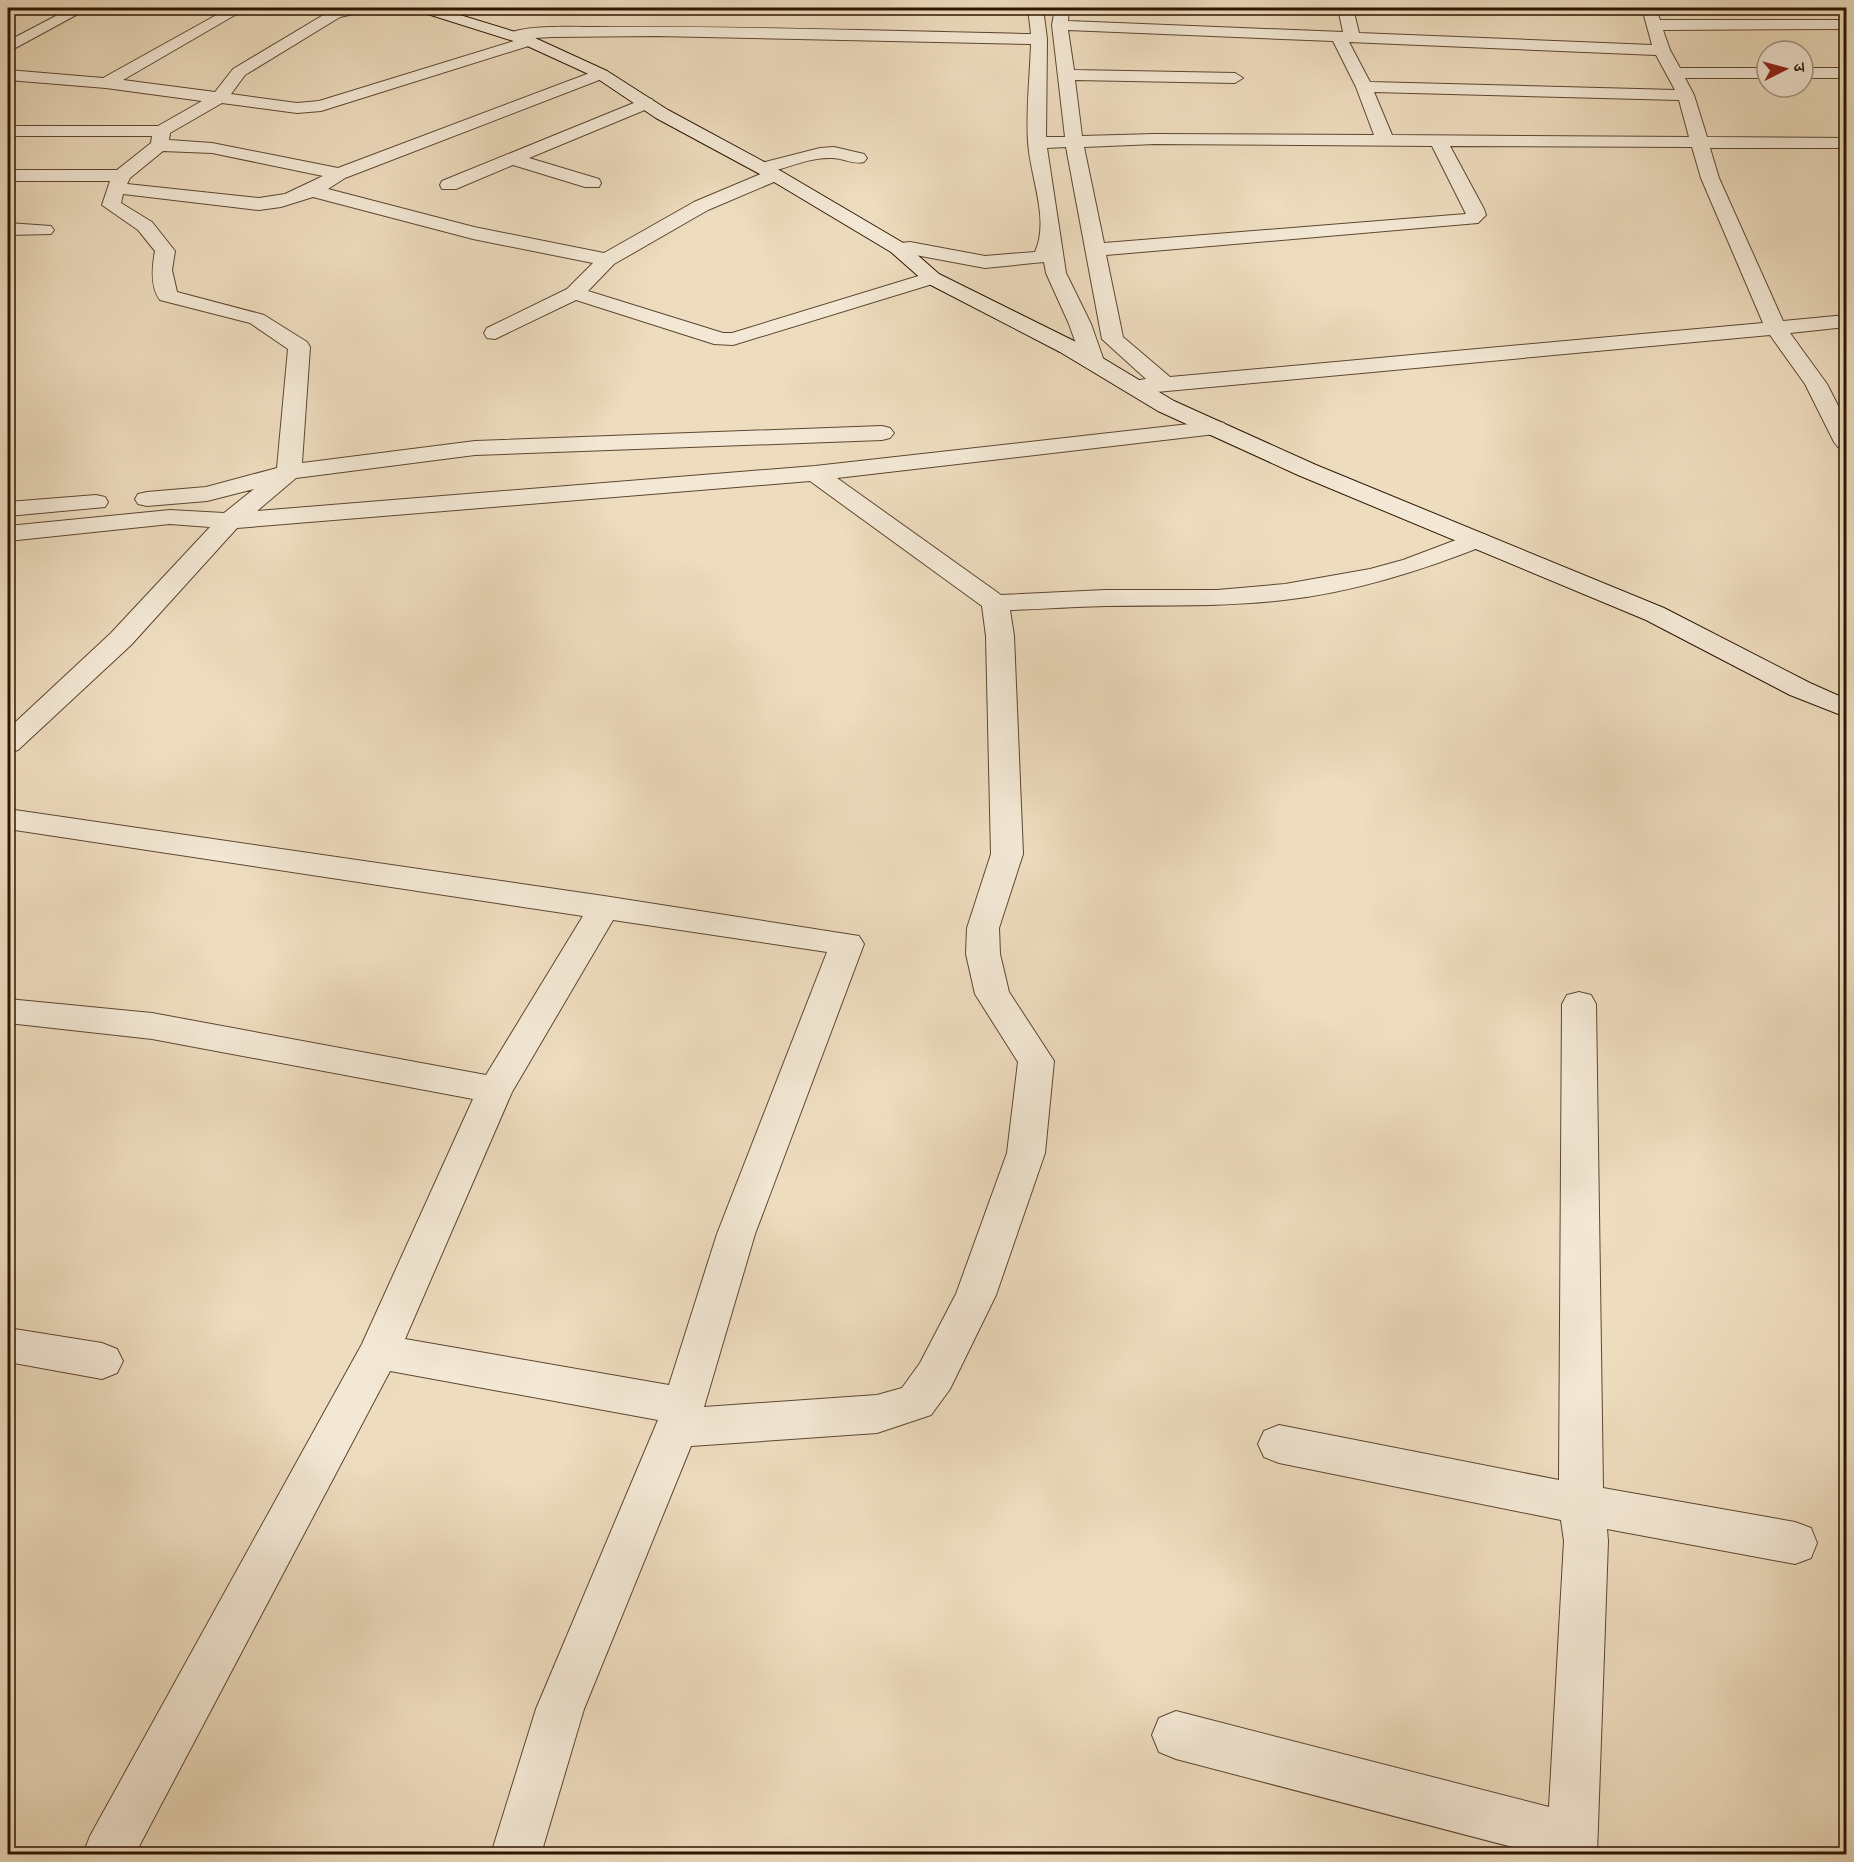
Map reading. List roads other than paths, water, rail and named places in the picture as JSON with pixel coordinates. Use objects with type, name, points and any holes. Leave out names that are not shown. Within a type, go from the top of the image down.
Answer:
[{"type":"street","points":[[8,47],[81,8]]},
{"type":"street","points":[[106,83],[239,8]]},
{"type":"street","points":[[8,744],[121,639],[230,521],[289,472],[299,347],[257,318],[167,296],[162,270],[165,251],[145,226],[111,205],[119,181],[160,138],[220,97],[239,72],[336,14],[362,8]]},
{"type":"street","points":[[423,8],[522,39],[602,74],[646,103],[898,248],[932,278],[1068,346],[1166,406],[1307,470],[1655,614],[1800,689],[1846,709]]},
{"type":"street","points":[[1036,8],[1039,39],[1037,142],[1056,273],[1080,324],[1093,362]]},
{"type":"street","points":[[1346,8],[1346,37],[1385,140]]},
{"type":"street","points":[[1164,384],[1113,339],[1074,142],[1065,75],[1061,16],[1346,37],[1662,50]]},
{"type":"street","points":[[1846,24],[1652,16],[1662,50],[1686,95],[1710,178],[1775,327],[1816,384],[1846,442]]},
{"type":"street","points":[[8,75],[106,83],[297,108],[321,106],[522,39],[552,32],[656,31],[1039,39]]},
{"type":"street","points":[[1676,73],[1755,73]]},
{"type":"street","points":[[1815,73],[1846,73]]},
{"type":"street","points":[[8,176],[119,181],[259,204],[275,203],[313,191],[339,174],[602,74]]},
{"type":"street","points":[[1065,75],[1235,78]]},
{"type":"street","points":[[1364,87],[1686,95]]},
{"type":"street","points":[[449,185],[646,103]]},
{"type":"street","points":[[8,131],[160,138],[339,174]]},
{"type":"street","points":[[1037,142],[1155,139],[1846,143]]},
{"type":"street","points":[[1095,250],[1471,219],[1476,215],[1474,209],[1438,141]]},
{"type":"street","points":[[495,333],[574,293],[607,260],[701,206],[769,172],[820,153],[834,152],[858,158]]},
{"type":"street","points":[[512,159],[592,183]]},
{"type":"street","points":[[313,191],[472,233],[607,260]]},
{"type":"street","points":[[8,229],[44,230]]},
{"type":"street","points":[[898,248],[910,248],[985,262],[1042,257],[1051,238]]},
{"type":"street","points":[[574,293],[722,339],[733,339],[932,278]]},
{"type":"street","points":[[1135,387],[1620,344],[1846,321]]},
{"type":"street","points":[[8,533],[170,517],[230,521],[815,473],[1216,429]]},
{"type":"street","points":[[8,509],[207,494],[289,472],[475,448],[882,433]]},
{"type":"street","points":[[815,473],[888,527],[957,572],[995,603],[1105,598],[1217,598],[1285,592],[1373,576],[1412,565],[1477,540]]},
{"type":"street","points":[[379,1352],[679,1417],[877,1414],[916,1402],[935,1376],[976,1295],[1026,1153],[1036,1061],[992,994],[983,954],[983,928],[1008,854],[1000,636],[995,603]]},
{"type":"street","points":[[8,819],[847,944],[736,1234],[679,1417],[560,1709],[516,1854]]},
{"type":"street","points":[[108,1854],[379,1352],[495,1090],[604,907]]},
{"type":"street","points":[[1176,1735],[1572,1846],[1586,1540],[1581,1504],[1579,1004]]},
{"type":"street","points":[[8,1011],[152,1026],[495,1090]]},
{"type":"street","points":[[8,1345],[102,1361]]},
{"type":"street","points":[[1279,1444],[1581,1504],[1796,1543]]}]
